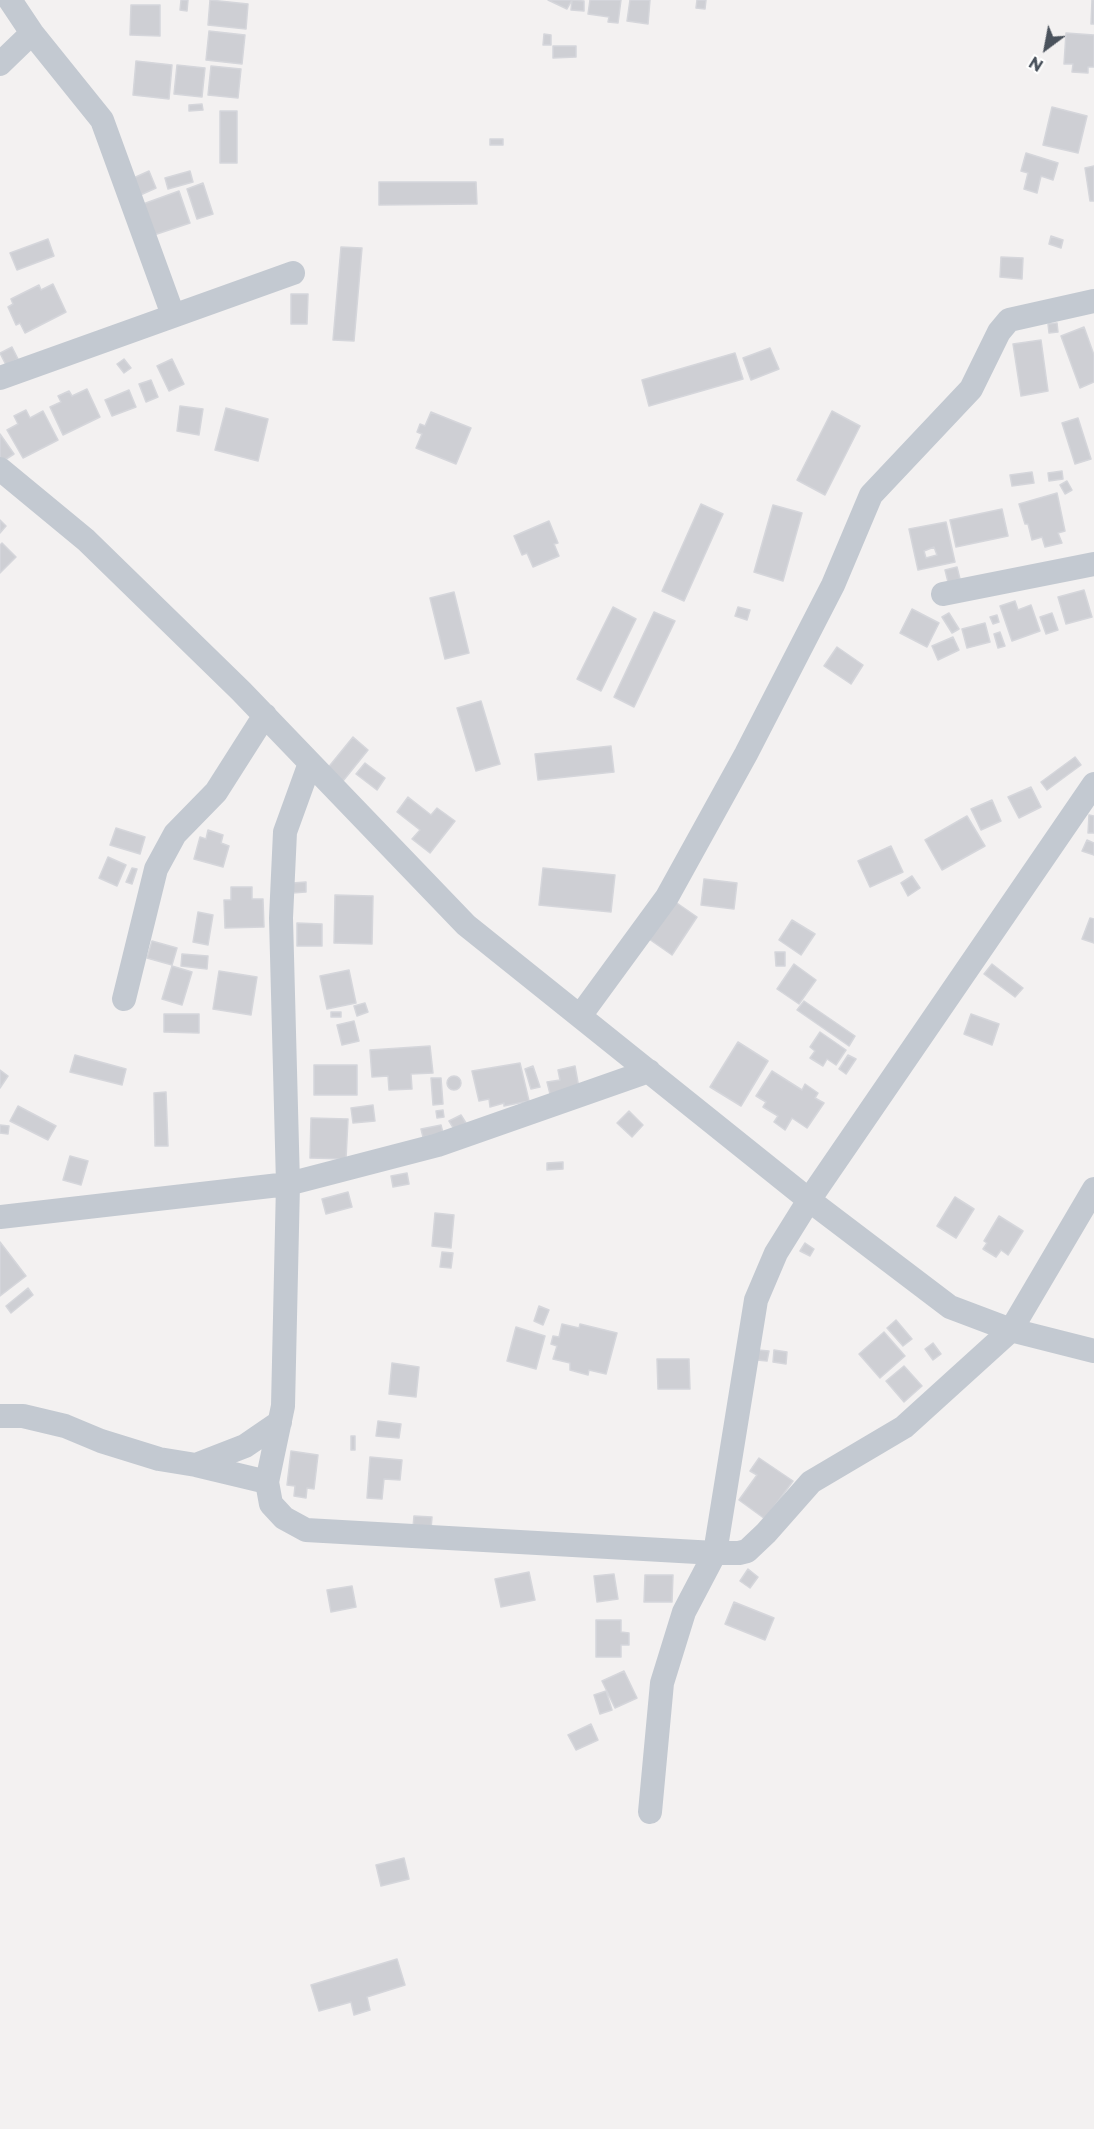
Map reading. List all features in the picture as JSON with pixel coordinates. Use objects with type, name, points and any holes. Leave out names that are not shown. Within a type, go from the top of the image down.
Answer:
[{"type":"street","points":[[10,0],[32,33],[102,120],[173,315]]},
{"type":"street","points":[[0,64],[32,33]]},
{"type":"street","points":[[0,378],[293,273]]},
{"type":"street","points":[[580,1016],[667,897],[746,754],[833,585],[871,495],[971,389],[999,332],[1009,320],[1094,301]]},
{"type":"street","points":[[0,469],[86,540],[265,715],[466,925],[809,1200],[950,1306],[1011,1330],[1094,1351]]},
{"type":"street","points":[[942,594],[1094,564]]},
{"type":"street","points":[[124,999],[156,869],[175,834],[216,792],[265,715]]},
{"type":"street","points":[[310,763],[285,832],[281,918],[288,1184],[284,1406],[267,1482],[271,1504],[284,1518],[306,1530],[715,1554],[747,1551],[811,1482],[904,1428],[1011,1330],[1094,1189]]},
{"type":"street","points":[[650,1812],[662,1683],[684,1612],[715,1554],[756,1300],[776,1253],[809,1200],[1094,784]]},
{"type":"street","points":[[0,1217],[288,1184],[438,1145],[649,1071]]},
{"type":"street","points":[[0,1416],[23,1416],[65,1426],[101,1441],[159,1459],[267,1482]]},
{"type":"street","points":[[195,1465],[245,1446],[280,1422]]},
{"type":"building","points":[[181,0],[188,0],[187,11],[180,10]]},
{"type":"building","points":[[210,0],[248,4],[246,29],[208,25]]},
{"type":"building","points":[[548,0],[572,0],[567,9]]},
{"type":"building","points":[[572,0],[584,1],[584,11],[571,10]]},
{"type":"building","points":[[590,0],[621,0],[618,23],[608,22],[609,17],[588,14]]},
{"type":"building","points":[[630,0],[650,0],[648,24],[627,21]]},
{"type":"building","points":[[697,0],[706,0],[705,9],[696,8]]},
{"type":"building","points":[[1092,0],[1094,0],[1094,24],[1091,24]]},
{"type":"building","points":[[131,5],[160,5],[160,36],[130,35]]},
{"type":"building","points":[[209,31],[245,35],[242,64],[206,60]]},
{"type":"building","points":[[1066,33],[1094,35],[1094,67],[1088,67],[1088,73],[1072,72],[1073,64],[1064,64]]},
{"type":"building","points":[[544,34],[551,35],[551,45],[543,45]]},
{"type":"building","points":[[553,46],[576,46],[576,57],[553,58]]},
{"type":"building","points":[[136,61],[172,65],[169,99],[133,95]]},
{"type":"building","points":[[177,65],[205,68],[202,97],[174,94]]},
{"type":"building","points":[[211,66],[241,69],[238,98],[208,95]]},
{"type":"building","points":[[202,104],[203,110],[189,111],[189,105]]},
{"type":"building","points":[[1052,107],[1087,116],[1078,153],[1043,145]]},
{"type":"building","points":[[220,111],[237,111],[237,163],[220,163]]},
{"type":"building","points":[[490,139],[503,139],[503,145],[490,145]]},
{"type":"building","points":[[1026,153],[1058,163],[1053,180],[1041,176],[1037,193],[1024,189],[1028,173],[1021,171]]},
{"type":"building","points":[[1094,166],[1094,201],[1090,201],[1085,168]]},
{"type":"building","points":[[149,171],[156,188],[136,197],[129,180]]},
{"type":"building","points":[[190,171],[193,182],[168,189],[165,178]]},
{"type":"building","points":[[379,182],[476,182],[477,204],[379,205]]},
{"type":"building","points":[[203,183],[213,214],[197,219],[187,189]]},
{"type":"building","points":[[179,191],[190,223],[154,235],[143,204]]},
{"type":"building","points":[[1051,236],[1063,240],[1061,248],[1049,244]]},
{"type":"building","points":[[48,239],[54,256],[17,270],[10,253]]},
{"type":"building","points":[[341,247],[362,248],[354,341],[333,340]]},
{"type":"building","points":[[1001,257],[1023,258],[1022,279],[1000,277]]},
{"type":"building","points":[[53,284],[66,312],[25,333],[20,323],[16,325],[8,307],[13,304],[11,299],[39,285],[41,290]]},
{"type":"building","points":[[291,294],[308,294],[307,324],[291,324]]},
{"type":"building","points":[[1057,323],[1058,332],[1049,333],[1048,324]]},
{"type":"building","points":[[1084,327],[1094,355],[1094,382],[1080,388],[1061,336]]},
{"type":"building","points":[[1041,340],[1048,391],[1021,396],[1013,344]]},
{"type":"building","points":[[12,347],[18,359],[6,365],[0,353]]},
{"type":"building","points":[[770,348],[779,369],[751,380],[743,358]]},
{"type":"building","points":[[735,353],[743,379],[649,406],[642,380]]},
{"type":"building","points":[[124,359],[131,368],[124,373],[117,364]]},
{"type":"building","points":[[172,359],[184,384],[169,391],[157,366]]},
{"type":"building","points":[[151,380],[158,397],[146,402],[139,384]]},
{"type":"building","points":[[87,389],[100,417],[63,435],[50,407],[61,402],[58,396],[69,391],[72,396]]},
{"type":"building","points":[[129,390],[136,407],[112,416],[105,400]]},
{"type":"building","points":[[180,406],[203,409],[199,435],[177,431]]},
{"type":"building","points":[[226,408],[268,419],[258,461],[215,450]]},
{"type":"building","points":[[26,410],[30,418],[43,411],[58,440],[23,458],[7,430],[18,424],[14,416]]},
{"type":"building","points":[[832,411],[860,426],[825,495],[797,480]]},
{"type":"building","points":[[431,412],[471,428],[456,464],[416,448],[422,434],[417,432],[420,424],[425,426]]},
{"type":"building","points":[[1078,418],[1091,459],[1075,464],[1062,423]]},
{"type":"building","points":[[0,434],[14,454],[0,463]]},
{"type":"building","points":[[1062,471],[1063,479],[1049,481],[1048,473]]},
{"type":"building","points":[[1032,472],[1034,483],[1012,486],[1010,475]]},
{"type":"building","points":[[1067,481],[1072,490],[1065,494],[1060,485]]},
{"type":"building","points":[[1057,493],[1065,531],[1058,533],[1062,543],[1045,547],[1042,537],[1032,540],[1019,504]]},
{"type":"building","points":[[701,504],[723,514],[684,601],[662,591]]},
{"type":"building","points":[[773,505],[802,513],[783,581],[754,572]]},
{"type":"building","points":[[1002,509],[1008,536],[956,547],[950,520]]},
{"type":"building","points":[[0,520],[6,526],[0,533]]},
{"type":"building","points":[[549,521],[558,543],[554,544],[559,556],[533,567],[527,553],[522,555],[514,536]]},
{"type":"building","points":[[946,522],[955,562],[918,570],[909,529]],"holes":[[[934,547],[937,555],[926,558],[924,551]]]},
{"type":"building","points":[[2,543],[16,557],[0,573],[0,545]]},
{"type":"building","points":[[957,567],[960,579],[948,582],[945,570]]},
{"type":"building","points":[[1084,590],[1092,617],[1066,624],[1058,597]]},
{"type":"building","points":[[454,592],[469,653],[445,659],[430,598]]},
{"type":"building","points":[[1015,601],[1018,610],[1031,605],[1040,631],[1012,641],[1000,606]]},
{"type":"building","points":[[613,607],[636,619],[601,691],[577,679]]},
{"type":"building","points":[[738,607],[750,610],[747,620],[735,616]]},
{"type":"building","points":[[912,609],[939,623],[927,647],[900,633]]},
{"type":"building","points":[[654,612],[675,621],[634,707],[614,697]]},
{"type":"building","points":[[949,613],[959,629],[952,633],[942,617]]},
{"type":"building","points":[[1052,613],[1058,630],[1046,634],[1040,617]]},
{"type":"building","points":[[997,615],[999,622],[993,624],[990,617]]},
{"type":"building","points":[[985,623],[990,642],[967,648],[962,629]]},
{"type":"building","points":[[1000,632],[1005,646],[998,648],[994,634]]},
{"type":"building","points":[[953,637],[959,650],[938,660],[932,646]]},
{"type":"building","points":[[837,647],[863,665],[851,684],[824,666]]},
{"type":"building","points":[[481,701],[500,764],[476,771],[457,708]]},
{"type":"building","points":[[353,737],[368,750],[343,781],[327,769]]},
{"type":"building","points":[[611,746],[614,772],[538,780],[535,754]]},
{"type":"building","points":[[1075,757],[1081,765],[1047,790],[1041,782]]},
{"type":"building","points":[[365,763],[385,778],[377,790],[356,774]]},
{"type":"building","points":[[1031,787],[1041,807],[1019,818],[1008,797]]},
{"type":"building","points":[[408,797],[431,815],[437,808],[455,821],[430,853],[412,839],[420,830],[397,812]]},
{"type":"building","points":[[992,800],[1001,821],[981,830],[971,809]]},
{"type":"building","points":[[1089,815],[1094,816],[1094,833],[1088,833]]},
{"type":"building","points":[[967,816],[985,846],[942,870],[925,840]]},
{"type":"building","points":[[116,828],[145,837],[140,854],[110,845]]},
{"type":"building","points":[[208,830],[223,835],[221,843],[229,846],[223,867],[194,859],[200,837],[206,839]]},
{"type":"building","points":[[1087,840],[1094,843],[1094,855],[1082,851]]},
{"type":"building","points":[[891,846],[903,872],[870,887],[858,861]]},
{"type":"building","points":[[108,857],[126,865],[117,886],[99,878]]},
{"type":"building","points":[[132,868],[137,869],[132,884],[126,882]]},
{"type":"building","points":[[543,868],[615,875],[611,912],[539,905]]},
{"type":"building","points":[[912,876],[920,888],[908,896],[901,883]]},
{"type":"building","points":[[704,879],[737,883],[734,909],[701,905]]},
{"type":"building","points":[[306,882],[306,892],[292,893],[292,883]]},
{"type":"building","points":[[231,887],[252,887],[252,899],[263,899],[264,927],[225,928],[224,900],[231,900]]},
{"type":"building","points":[[335,895],[373,896],[372,944],[334,943]]},
{"type":"building","points":[[674,901],[697,917],[672,955],[649,939]]},
{"type":"building","points":[[198,912],[213,915],[208,945],[193,942]]},
{"type":"building","points":[[1090,918],[1094,919],[1094,943],[1082,939]]},
{"type":"building","points":[[792,920],[815,934],[801,955],[779,940]]},
{"type":"building","points":[[297,923],[322,924],[322,946],[297,946]]},
{"type":"building","points":[[152,941],[177,948],[172,965],[147,958]]},
{"type":"building","points":[[775,952],[785,952],[785,966],[776,966]]},
{"type":"building","points":[[182,954],[208,956],[207,969],[181,966]]},
{"type":"building","points":[[794,964],[816,980],[799,1004],[777,989]]},
{"type":"building","points":[[992,964],[1023,988],[1015,997],[984,974]]},
{"type":"building","points":[[172,966],[192,972],[182,1005],[162,999]]},
{"type":"building","points":[[349,970],[356,1003],[327,1009],[320,976]]},
{"type":"building","points":[[219,971],[257,977],[251,1015],[213,1009]]},
{"type":"building","points":[[804,1001],[855,1036],[849,1046],[797,1010]]},
{"type":"building","points":[[365,1003],[368,1012],[357,1016],[354,1006]]},
{"type":"building","points":[[331,1012],[341,1012],[341,1017],[331,1017]]},
{"type":"building","points":[[164,1014],[199,1014],[199,1033],[164,1032]]},
{"type":"building","points":[[971,1014],[999,1024],[992,1045],[964,1034]]},
{"type":"building","points":[[354,1021],[359,1041],[342,1045],[337,1025]]},
{"type":"building","points":[[820,1032],[846,1050],[836,1065],[827,1059],[823,1066],[810,1058],[815,1051],[810,1047]]},
{"type":"building","points":[[738,1042],[768,1061],[741,1106],[710,1087]]},
{"type":"building","points":[[430,1046],[433,1073],[411,1074],[412,1089],[389,1090],[388,1076],[372,1077],[370,1050]]},
{"type":"building","points":[[75,1055],[126,1069],[122,1085],[70,1072]]},
{"type":"building","points":[[848,1055],[856,1059],[846,1074],[839,1069]]},
{"type":"building","points":[[520,1063],[529,1101],[504,1106],[504,1103],[490,1107],[489,1099],[479,1101],[472,1071]]},
{"type":"building","points":[[314,1065],[357,1065],[357,1095],[314,1095]]},
{"type":"building","points":[[533,1066],[540,1087],[531,1089],[525,1069]]},
{"type":"building","points":[[575,1066],[579,1088],[550,1094],[547,1082],[560,1080],[558,1070]]},
{"type":"building","points":[[0,1070],[8,1076],[0,1088]]},
{"type":"building","points":[[772,1071],[802,1090],[805,1084],[818,1093],[815,1098],[824,1103],[807,1128],[792,1118],[785,1130],[774,1122],[778,1116],[763,1107],[766,1102],[756,1096]]},
{"type":"building","points":[[454,1076],[459,1078],[461,1083],[459,1088],[454,1090],[449,1088],[447,1083],[449,1078]]},
{"type":"building","points":[[431,1078],[441,1078],[443,1104],[433,1105]]},
{"type":"building","points":[[166,1092],[168,1146],[155,1146],[154,1093]]},
{"type":"building","points":[[373,1105],[375,1121],[353,1123],[351,1108]]},
{"type":"building","points":[[18,1106],[56,1126],[48,1140],[10,1121]]},
{"type":"building","points":[[443,1110],[444,1117],[437,1118],[436,1111]]},
{"type":"building","points":[[629,1111],[643,1125],[632,1137],[617,1123]]},
{"type":"building","points":[[461,1115],[466,1123],[454,1129],[449,1121]]},
{"type":"building","points":[[311,1118],[348,1119],[346,1159],[310,1158]]},
{"type":"building","points":[[0,1125],[9,1126],[8,1134],[0,1133]]},
{"type":"building","points":[[441,1125],[443,1133],[423,1137],[421,1129]]},
{"type":"building","points":[[70,1156],[88,1161],[81,1185],[63,1180]]},
{"type":"building","points":[[563,1162],[563,1169],[547,1170],[547,1163]]},
{"type":"building","points":[[407,1173],[409,1184],[393,1187],[391,1176]]},
{"type":"building","points":[[348,1192],[352,1207],[326,1214],[322,1199]]},
{"type":"building","points":[[955,1197],[974,1209],[956,1238],[937,1226]]},
{"type":"building","points":[[435,1213],[454,1215],[451,1248],[432,1246]]},
{"type":"building","points":[[999,1216],[1023,1231],[1008,1255],[1001,1250],[996,1257],[983,1249],[987,1243],[984,1241]]},
{"type":"building","points":[[0,1242],[26,1276],[0,1296]]},
{"type":"building","points":[[805,1243],[814,1249],[810,1256],[800,1251]]},
{"type":"building","points":[[442,1252],[453,1253],[451,1268],[440,1267]]},
{"type":"building","points":[[28,1288],[33,1295],[11,1313],[6,1306]]},
{"type":"building","points":[[539,1306],[549,1310],[543,1325],[534,1321]]},
{"type":"building","points":[[896,1320],[912,1339],[903,1346],[887,1328]]},
{"type":"building","points":[[562,1324],[579,1328],[580,1324],[617,1333],[606,1374],[589,1370],[588,1375],[570,1370],[570,1363],[553,1359],[557,1346],[551,1344],[553,1336],[559,1337]]},
{"type":"building","points":[[516,1327],[545,1336],[536,1369],[507,1361]]},
{"type":"building","points":[[884,1332],[905,1356],[880,1378],[859,1354]]},
{"type":"building","points":[[933,1343],[941,1354],[933,1360],[925,1349]]},
{"type":"building","points":[[758,1350],[769,1351],[767,1361],[757,1360]]},
{"type":"building","points":[[774,1350],[787,1352],[786,1364],[773,1362]]},
{"type":"building","points":[[657,1359],[689,1359],[690,1389],[658,1389]]},
{"type":"building","points":[[392,1363],[419,1367],[416,1397],[389,1394]]},
{"type":"building","points":[[904,1366],[922,1386],[904,1402],[886,1381]]},
{"type":"building","points":[[378,1421],[401,1424],[399,1438],[376,1436]]},
{"type":"building","points":[[351,1436],[355,1436],[355,1450],[351,1450]]},
{"type":"building","points":[[291,1451],[318,1455],[314,1489],[307,1488],[306,1498],[294,1496],[295,1486],[287,1485]]},
{"type":"building","points":[[370,1457],[402,1460],[400,1480],[384,1479],[382,1499],[367,1498]]},
{"type":"building","points":[[759,1458],[793,1481],[765,1519],[739,1500],[757,1475],[750,1471]]},
{"type":"building","points":[[414,1516],[432,1517],[431,1529],[413,1527]]},
{"type":"building","points":[[748,1569],[758,1577],[750,1588],[740,1581]]},
{"type":"building","points":[[529,1572],[535,1600],[501,1607],[495,1579]]},
{"type":"building","points":[[614,1574],[618,1599],[597,1602],[594,1576]]},
{"type":"building","points":[[645,1575],[673,1575],[672,1602],[644,1602]]},
{"type":"building","points":[[352,1586],[356,1607],[331,1612],[327,1590]]},
{"type":"building","points":[[734,1602],[774,1618],[765,1640],[725,1624]]},
{"type":"building","points":[[596,1620],[621,1620],[621,1632],[629,1633],[629,1645],[621,1645],[621,1657],[596,1657]]},
{"type":"building","points":[[624,1671],[637,1698],[615,1708],[602,1681]]},
{"type":"building","points":[[606,1691],[612,1710],[600,1714],[594,1695]]},
{"type":"building","points":[[591,1724],[598,1740],[576,1750],[568,1735]]},
{"type":"building","points":[[404,1858],[409,1879],[381,1886],[376,1865]]},
{"type":"building","points":[[397,1959],[405,1985],[367,1997],[370,2010],[354,2015],[351,2002],[319,2011],[311,1985]]}]
